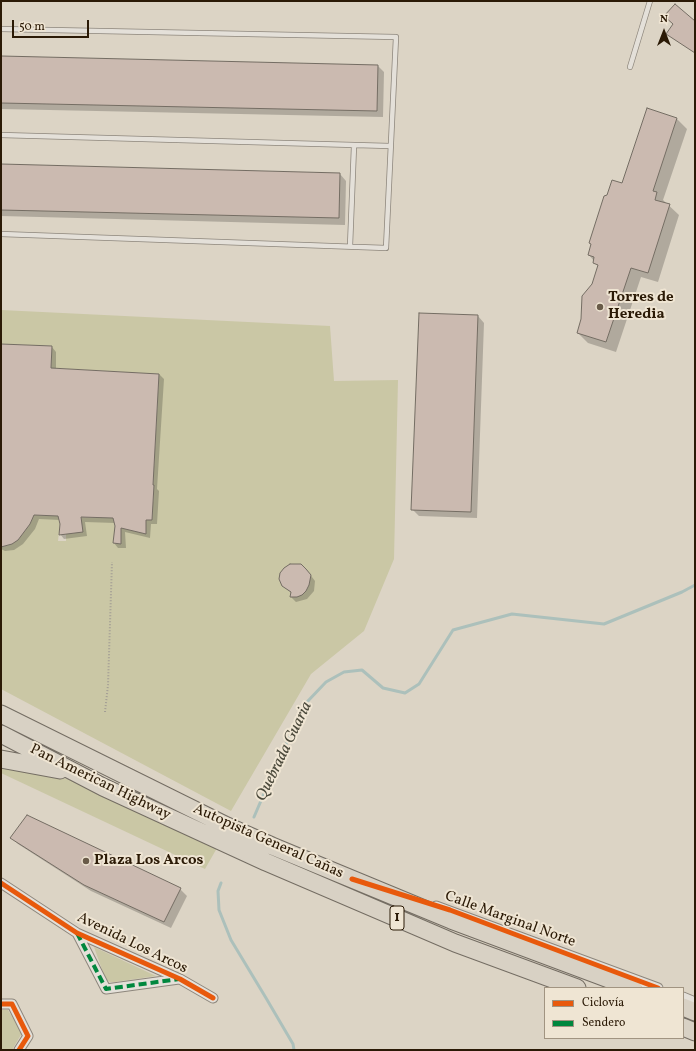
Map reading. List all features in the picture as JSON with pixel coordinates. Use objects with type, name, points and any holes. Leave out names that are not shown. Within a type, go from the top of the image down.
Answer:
[{"type":"highway","points":[[1,706],[227,826]]},
{"type":"highway","name":"Autopista General Cañas","points":[[1,714],[227,826],[272,846],[451,920],[630,987]]},
{"type":"highway","name":"Pan American Highway","points":[[1,734],[77,774],[220,842],[455,943],[574,987]]},
{"type":"highway","points":[[1,759],[77,774]]},
{"type":"highway","points":[[684,1007],[695,1012]]},
{"type":"highway","points":[[684,1027],[695,1032]]},
{"type":"street","name":"Calle Marginal Norte","points":[[352,879],[450,910],[655,987]]},
{"type":"street","name":"Avenida Los Arcos","points":[[1,883],[77,933],[180,979],[213,998]]},
{"type":"street","name":"Avenida Los Arcos","points":[[77,933],[106,989],[180,979]]},
{"type":"street","points":[[684,997],[695,1002]]},
{"type":"street","points":[[1,1004],[12,1004],[28,1036],[19,1050]]},
{"type":"lane","points":[[630,67],[650,1]]},
{"type":"lane","points":[[1,29],[396,37],[386,248],[1,234]]},
{"type":"lane","points":[[1,135],[390,146]]},
{"type":"lane","points":[[350,246],[354,146]]},
{"type":"path","points":[[105,712],[108,685],[112,562]]},
{"type":"shaded area","points":[[1,310],[330,326],[334,381],[398,380],[394,559],[364,631],[311,674],[231,811],[1,689],[1,547],[18,540],[30,524],[34,515],[58,516],[60,524],[58,541],[66,541],[66,517],[113,518],[115,527],[113,543],[121,544],[121,519],[152,520],[159,374],[51,368],[52,346],[1,344]]},
{"type":"shaded area","points":[[1,763],[82,783],[217,848],[205,869],[1,773]]},
{"type":"shaded area","points":[[94,947],[156,976],[110,982],[105,978]]},
{"type":"shaded area","points":[[1,1010],[8,1010],[22,1033],[12,1050],[1,1050]]},
{"type":"building","points":[[675,4],[695,21],[695,53],[666,34],[673,24],[664,16]]},
{"type":"building","points":[[1,56],[378,65],[377,111],[1,103]]},
{"type":"building","points":[[647,108],[677,118],[653,191],[657,192],[655,200],[670,204],[648,273],[631,268],[606,342],[577,333],[581,319],[582,296],[592,284],[598,265],[593,263],[594,257],[588,255],[591,244],[589,243],[604,196],[607,195],[612,180],[622,183]]},
{"type":"building","points":[[1,164],[340,173],[339,218],[1,210]]},
{"type":"building","points":[[419,313],[478,315],[471,512],[411,510]]},
{"type":"building","points":[[1,344],[52,346],[51,368],[159,374],[152,520],[146,520],[146,534],[121,528],[121,544],[113,543],[115,526],[113,518],[81,517],[83,532],[59,535],[60,524],[58,516],[34,515],[30,524],[18,540],[12,544],[1,547]]},
{"type":"building","points":[[290,564],[301,564],[311,575],[306,591],[297,597],[290,597],[291,592],[282,586],[279,579],[280,573]]},
{"type":"building","name":"Plaza Los Arcos","points":[[27,815],[181,888],[164,922],[84,885],[10,838]]},
{"type":"waterway","name":"Quebrada Guaria","points":[[254,817],[278,761],[306,703],[326,682],[344,672],[362,670],[383,688],[405,693],[419,684],[453,630],[512,614],[604,624],[682,592],[695,585]]},
{"type":"waterway","name":"Quebrada Guaria","points":[[221,883],[218,891],[219,910],[231,940],[293,1044],[294,1050]]},
{"type":"marked path","points":[[77,933],[106,989],[179,979]]},
{"type":"cycle path","points":[[352,879],[450,910],[655,987]]},
{"type":"cycle path","points":[[1,883],[77,933],[180,979],[213,998]]},
{"type":"cycle path","points":[[1,1004],[12,1004],[28,1036],[19,1050]]},
{"type":"place","name":"Torres de Heredia","points":[[600,307]]},
{"type":"place","name":"Plaza Los Arcos","points":[[86,861]]}]
